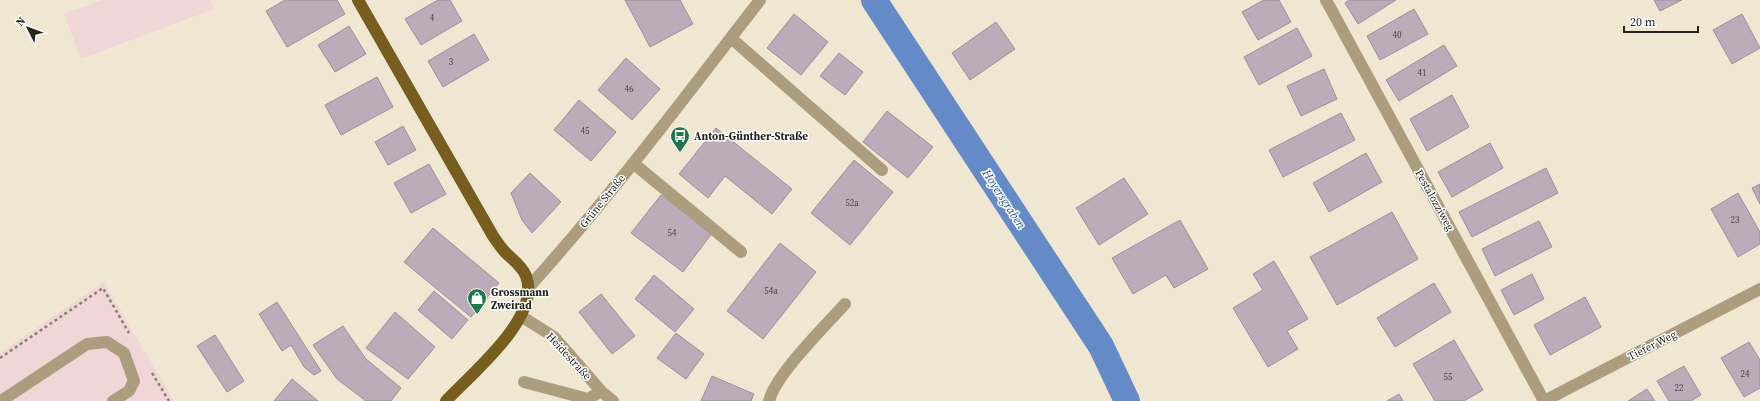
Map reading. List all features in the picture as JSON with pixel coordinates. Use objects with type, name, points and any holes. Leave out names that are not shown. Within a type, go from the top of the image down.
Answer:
[{"type":"main road","points":[[358,0],[493,236],[505,252],[523,270],[529,287],[527,302],[521,316],[498,347],[446,401]]},
{"type":"street","name":"Grüne Straße","points":[[529,287],[563,249],[633,163],[760,0]]},
{"type":"street","name":"Pestalozziweg","points":[[1326,0],[1544,401]]},
{"type":"street","points":[[731,38],[882,170]]},
{"type":"street","points":[[633,163],[741,252]]},
{"type":"street","name":"Tiefer Weg","points":[[1544,401],[1760,289]]},
{"type":"street","points":[[769,401],[770,395],[785,372],[845,304]]},
{"type":"street","name":"Heidestraße","points":[[521,316],[554,337],[601,390],[613,401]]},
{"type":"street","points":[[1,401],[87,344],[107,342],[124,353],[134,381],[129,391],[113,401]]},
{"type":"street","points":[[524,382],[588,399],[601,390]]},
{"type":"shaded area","points":[[102,0],[210,0],[214,9],[81,59],[64,14]]},
{"type":"shaded area","points":[[104,282],[174,401],[0,401],[0,353]]},
{"type":"building","points":[[285,0],[337,0],[345,14],[287,47],[266,11]]},
{"type":"building","points":[[438,0],[450,0],[462,21],[421,45],[405,19]]},
{"type":"building","points":[[625,0],[680,0],[693,24],[650,47]]},
{"type":"building","points":[[1264,0],[1279,0],[1291,22],[1258,40],[1242,12]]},
{"type":"building","points":[[1349,0],[1396,0],[1358,24],[1345,3]]},
{"type":"building","points":[[1654,0],[1682,0],[1660,11]]},
{"type":"building","points":[[1414,9],[1428,34],[1380,60],[1367,36]]},
{"type":"building","points":[[794,14],[828,42],[801,75],[767,48]]},
{"type":"building","points":[[1742,14],[1760,48],[1732,64],[1713,30]]},
{"type":"building","points":[[996,22],[1015,49],[970,80],[952,53]]},
{"type":"building","points":[[349,26],[366,54],[335,72],[318,45]]},
{"type":"building","points":[[1297,28],[1312,56],[1259,85],[1244,57]]},
{"type":"building","points":[[474,34],[489,60],[443,87],[428,61]]},
{"type":"building","points":[[1444,45],[1457,66],[1399,101],[1386,80]]},
{"type":"building","points":[[839,53],[863,72],[845,95],[820,76]]},
{"type":"building","points":[[626,58],[660,89],[632,120],[598,90]]},
{"type":"building","points":[[1324,69],[1337,99],[1301,116],[1287,86]]},
{"type":"building","points":[[377,77],[393,107],[341,135],[325,105]]},
{"type":"building","points":[[1452,95],[1469,127],[1427,151],[1410,119]]},
{"type":"building","points":[[579,100],[616,132],[591,161],[554,130]]},
{"type":"building","points":[[887,111],[933,147],[908,178],[863,142]]},
{"type":"building","points":[[1341,113],[1355,140],[1283,177],[1269,150]]},
{"type":"building","points":[[403,126],[416,150],[388,165],[375,142]]},
{"type":"building","points":[[716,128],[792,189],[772,214],[725,176],[708,198],[679,174]]},
{"type":"building","points":[[1490,143],[1503,168],[1452,197],[1438,172]]},
{"type":"building","points":[[1366,153],[1382,182],[1329,212],[1313,183]]},
{"type":"building","points":[[854,160],[893,192],[850,245],[811,213]]},
{"type":"building","points":[[429,164],[446,194],[411,213],[394,183]]},
{"type":"building","points":[[1546,168],[1558,193],[1472,237],[1459,212]]},
{"type":"building","points":[[530,173],[561,202],[532,233],[522,220],[511,193]]},
{"type":"building","points":[[1124,178],[1148,214],[1099,245],[1076,208]]},
{"type":"building","points":[[1760,184],[1760,204],[1752,188]]},
{"type":"building","points":[[1738,193],[1760,232],[1760,244],[1738,257],[1711,209]]},
{"type":"building","points":[[661,195],[712,233],[683,272],[631,233]]},
{"type":"building","points":[[1392,212],[1418,259],[1337,305],[1310,257]]},
{"type":"building","points":[[1180,220],[1208,269],[1174,288],[1166,275],[1133,294],[1112,258]]},
{"type":"building","points":[[1539,221],[1552,247],[1495,276],[1482,249]]},
{"type":"building","points":[[433,228],[499,283],[471,317],[404,262]]},
{"type":"building","points":[[780,243],[816,272],[763,339],[727,311]]},
{"type":"building","points":[[1274,261],[1308,319],[1287,331],[1298,349],[1268,367],[1233,308],[1263,290],[1253,274]]},
{"type":"building","points":[[1532,274],[1544,299],[1514,315],[1501,290]]},
{"type":"building","points":[[654,275],[694,309],[675,332],[635,299]]},
{"type":"building","points":[[1434,283],[1451,312],[1395,347],[1377,318]]},
{"type":"building","points":[[434,291],[468,320],[452,339],[418,310]]},
{"type":"building","points":[[601,294],[635,336],[612,354],[579,312]]},
{"type":"building","points":[[1585,297],[1601,327],[1550,355],[1534,325]]},
{"type":"building","points":[[277,302],[321,371],[314,375],[304,367],[291,345],[282,351],[259,314]]},
{"type":"building","points":[[395,312],[435,347],[408,379],[366,348]]},
{"type":"building","points":[[343,326],[366,359],[401,388],[391,401],[366,401],[337,379],[313,345]]},
{"type":"building","points":[[676,333],[704,354],[686,379],[657,358]]},
{"type":"building","points":[[215,335],[244,381],[227,392],[197,346]]},
{"type":"building","points":[[1454,340],[1483,390],[1464,401],[1435,401],[1413,364]]},
{"type":"building","points":[[1749,342],[1760,360],[1760,388],[1744,397],[1721,358]]},
{"type":"building","points":[[1684,366],[1701,395],[1691,401],[1669,401],[1657,381]]},
{"type":"building","points":[[712,376],[754,394],[751,401],[701,401]]},
{"type":"building","points":[[292,379],[318,401],[274,401]]},
{"type":"building","points":[[1647,389],[1655,401],[1628,401]]},
{"type":"building","points":[[1399,394],[1403,401],[1387,401]]},
{"type":"waterway","name":"Hoyersgraben","points":[[874,0],[1101,346],[1127,401]]},
{"type":"place","name":"Anton-Günther-Straße","points":[[680,153]]},
{"type":"place","name":"Grossmann Zweirad","points":[[477,315]]}]
